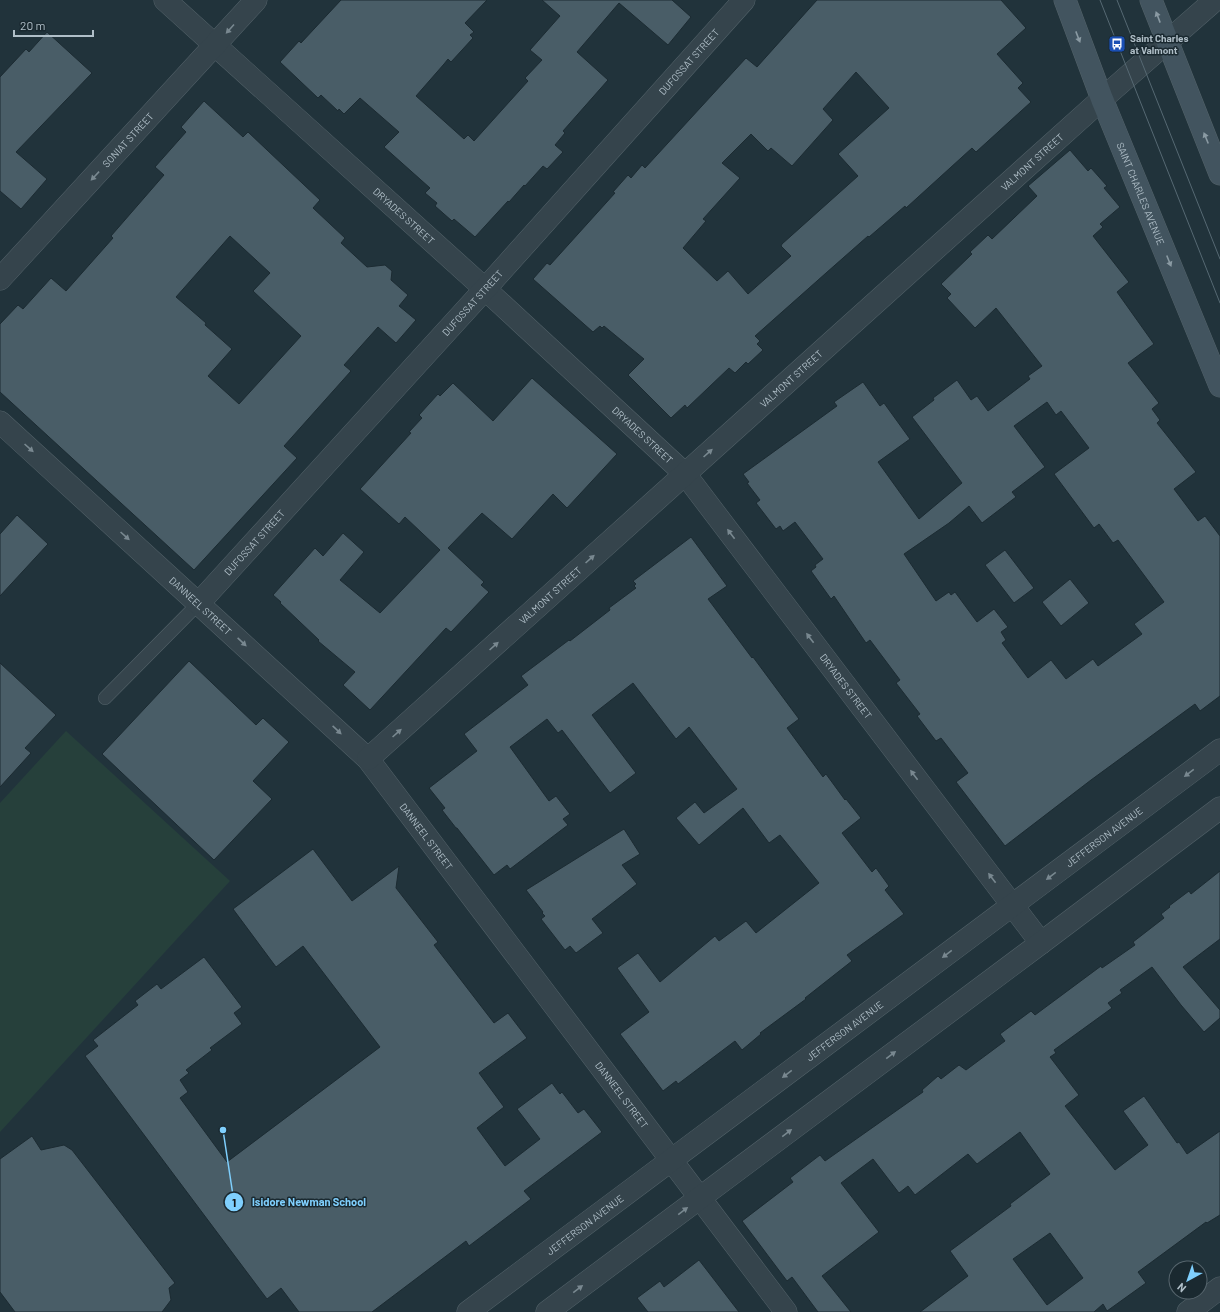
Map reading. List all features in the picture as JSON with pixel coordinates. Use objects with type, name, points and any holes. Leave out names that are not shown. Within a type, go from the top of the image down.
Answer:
[{"type":"main road","name":"SAINT CHARLES AVENUE","points":[[1065,0],[1102,99],[1220,386]]},
{"type":"main road","points":[[1151,0],[1220,174]]},
{"type":"street","name":"DRYADES STREET","points":[[165,0],[485,289],[685,474],[1041,943]]},
{"type":"street","name":"SONIAT STREET","points":[[0,279],[256,0]]},
{"type":"street","name":"DUFOSSAT STREET","points":[[199,603],[485,289],[744,0]]},
{"type":"street","name":"VALMONT STREET","points":[[368,759],[1102,99],[1215,0]]},
{"type":"street","name":"DANNEEL STREET","points":[[0,422],[368,759],[786,1312]]},
{"type":"street","name":"JEFFERSON AVENUE","points":[[468,1312],[1220,750]]},
{"type":"street","points":[[547,1312],[1220,808]]},
{"type":"street","points":[[1188,1312],[1220,1288]]},
{"type":"lane","points":[[105,698],[199,603]]},
{"type":"green space","points":[[66,731],[230,881],[0,1132],[0,803]]},
{"type":"building","points":[[341,0],[487,0],[465,23],[474,32],[470,35],[473,38],[451,62],[448,59],[416,96],[464,139],[468,135],[474,141],[528,81],[525,78],[542,60],[530,50],[560,16],[542,0],[672,0],[691,17],[668,45],[619,3],[577,52],[608,80],[563,131],[565,133],[555,145],[563,152],[547,169],[543,166],[475,237],[454,219],[452,221],[435,206],[437,203],[425,193],[430,188],[384,147],[399,132],[360,98],[344,114],[339,109],[338,111],[321,95],[318,98],[280,62],[299,41],[301,43]]},
{"type":"building","points":[[817,0],[1001,0],[1026,28],[997,54],[1023,83],[1018,88],[1031,102],[976,152],[972,148],[906,208],[905,206],[869,237],[868,236],[755,336],[760,341],[757,344],[763,350],[748,364],[746,362],[735,373],[729,368],[687,408],[685,405],[671,418],[628,375],[644,359],[604,326],[602,328],[600,326],[593,332],[533,279],[547,263],[550,265],[615,193],[613,192],[628,175],[631,178],[642,165],[645,168],[746,58],[757,67]],"holes":[[[856,72],[889,108],[838,154],[858,176],[782,244],[781,246],[791,256],[748,294],[728,271],[717,281],[683,248],[706,221],[703,219],[740,178],[722,163],[751,134],[768,151],[771,148],[792,166],[833,120],[823,109]]]},
{"type":"building","points":[[47,32],[92,73],[16,152],[47,179],[21,209],[0,191],[0,77],[26,49],[29,52]]},
{"type":"building","points":[[204,101],[243,137],[248,132],[320,200],[313,208],[345,238],[341,243],[367,267],[385,265],[392,271],[391,280],[408,295],[399,306],[416,320],[396,343],[378,327],[344,365],[351,371],[284,446],[297,458],[194,570],[0,392],[0,324],[18,305],[23,309],[51,278],[66,291],[113,238],[111,236],[164,175],[155,167],[186,132],[181,127]],"holes":[[[230,236],[270,273],[253,291],[301,336],[239,404],[208,376],[232,349],[205,325],[206,323],[176,297]]]},
{"type":"building","points":[[1070,150],[1088,171],[1091,168],[1107,186],[1104,188],[1120,207],[1100,224],[1103,227],[1093,236],[1129,282],[1117,292],[1154,344],[1128,363],[1159,403],[1152,409],[1160,420],[1157,423],[1196,472],[1174,489],[1198,521],[1205,516],[1220,536],[1220,696],[1200,711],[1195,704],[1091,780],[1005,846],[956,782],[968,773],[941,738],[936,741],[917,716],[920,714],[896,683],[900,680],[870,640],[866,643],[834,596],[831,599],[811,571],[816,567],[815,565],[823,559],[795,522],[783,531],[780,526],[776,529],[756,503],[760,500],[747,483],[749,482],[743,474],[837,406],[834,402],[863,382],[880,406],[884,403],[910,439],[878,462],[919,519],[962,483],[912,417],[934,400],[933,398],[957,380],[971,400],[977,396],[988,411],[1030,379],[1028,376],[1042,366],[996,308],[975,328],[947,298],[951,294],[941,284],[972,254],[970,252],[988,235],[992,239],[1037,196],[1028,186]],"holes":[[[1047,402],[1056,415],[1061,411],[1089,448],[1054,474],[1094,528],[1099,524],[1113,543],[1118,540],[1164,602],[1134,624],[1142,634],[1098,666],[1093,659],[1066,679],[1051,660],[1028,678],[1002,643],[1006,640],[1001,632],[1008,627],[994,609],[977,622],[955,592],[951,595],[949,592],[936,601],[904,554],[949,523],[969,506],[982,523],[1016,497],[1012,492],[1045,467],[1014,426]]]},
{"type":"building","points":[[532,378],[617,454],[567,508],[553,494],[512,539],[482,513],[448,548],[484,582],[481,585],[489,592],[451,632],[446,628],[370,710],[343,685],[355,672],[318,641],[319,640],[273,595],[315,548],[323,556],[343,533],[364,552],[340,580],[380,613],[440,550],[405,517],[399,524],[360,489],[411,433],[409,432],[422,418],[419,415],[438,394],[440,396],[453,383],[493,421]]},
{"type":"building","points":[[17,515],[48,544],[0,596],[0,534]]},
{"type":"building","points":[[691,537],[727,586],[708,599],[799,719],[787,728],[823,777],[826,774],[845,800],[846,799],[861,818],[842,833],[872,872],[876,868],[889,886],[885,890],[904,914],[847,955],[852,961],[805,998],[806,999],[760,1033],[761,1034],[742,1050],[735,1041],[678,1084],[676,1081],[663,1091],[620,1034],[649,1012],[617,968],[638,953],[660,982],[715,936],[719,941],[746,921],[756,933],[819,883],[780,835],[769,843],[743,808],[699,845],[676,818],[695,802],[704,813],[737,789],[689,727],[676,739],[633,683],[592,715],[636,773],[610,793],[562,730],[558,733],[547,719],[510,747],[549,801],[556,796],[570,814],[563,819],[568,825],[510,869],[507,865],[494,875],[442,810],[445,808],[429,788],[477,751],[464,734],[528,685],[521,676],[610,610],[609,608],[636,588],[634,586],[636,584],[633,581]]},
{"type":"building","points":[[1005,550],[1034,588],[1014,603],[985,565]]},
{"type":"building","points":[[1070,579],[1089,603],[1061,626],[1042,602]]},
{"type":"building","points":[[189,661],[256,725],[263,718],[289,742],[253,781],[272,799],[214,860],[102,754]]},
{"type":"building","points":[[0,663],[56,715],[25,748],[31,753],[0,787]]},
{"type":"building","points":[[624,829],[640,854],[622,865],[637,884],[592,919],[603,933],[576,953],[570,946],[565,950],[541,919],[545,916],[542,913],[543,912],[526,890]]},
{"type":"building","points":[[313,849],[352,901],[399,866],[396,888],[438,942],[434,945],[494,1023],[508,1013],[527,1038],[479,1073],[504,1107],[477,1128],[505,1166],[540,1139],[517,1109],[552,1083],[560,1094],[562,1092],[578,1113],[584,1109],[602,1132],[524,1191],[531,1199],[469,1246],[466,1241],[372,1312],[299,1312],[281,1288],[267,1299],[85,1056],[98,1046],[93,1040],[138,1005],[135,1001],[157,984],[161,989],[204,957],[242,1007],[234,1013],[242,1024],[210,1048],[212,1050],[186,1070],[189,1073],[180,1080],[188,1092],[180,1098],[227,1162],[380,1047],[303,946],[276,967],[233,909]]},
{"type":"building","points":[[1220,871],[1220,939],[1183,967],[1220,1010],[1220,1018],[1204,1032],[1152,967],[1120,990],[1122,993],[1108,1003],[1112,1008],[1054,1050],[1056,1053],[1050,1057],[1079,1095],[1065,1106],[1115,1170],[1148,1145],[1123,1111],[1144,1096],[1177,1143],[1179,1142],[1187,1154],[1220,1131],[1220,1215],[1207,1223],[1206,1222],[1138,1272],[1146,1283],[1107,1311],[1103,1304],[1094,1312],[920,1312],[968,1276],[950,1251],[1011,1206],[1010,1204],[1050,1174],[1020,1132],[977,1164],[968,1154],[915,1195],[908,1186],[899,1193],[873,1159],[841,1183],[879,1232],[822,1276],[851,1312],[818,1312],[792,1277],[787,1281],[742,1221],[793,1182],[790,1178],[820,1155],[825,1161],[923,1092],[922,1090],[938,1076],[941,1079],[959,1065],[966,1070],[1005,1041],[1000,1034],[1031,1011],[1035,1015],[1101,966],[1102,968],[1135,945],[1133,942],[1164,918],[1161,914],[1170,907],[1169,906],[1189,891],[1191,894]],"holes":[[[1050,1233],[1083,1278],[1047,1305],[1013,1259]]]},
{"type":"building","points":[[32,1136],[41,1150],[64,1145],[72,1150],[175,1283],[169,1288],[171,1300],[162,1312],[15,1312],[0,1292],[0,1159]]},
{"type":"building","points":[[699,1260],[739,1312],[648,1312],[637,1298],[660,1281],[664,1287]]},
{"type":"tram line","points":[[1100,0],[1220,303]]},
{"type":"tram line","points":[[1117,0],[1220,259]]},
{"type":"place","name":"Saint Charles at Valmont","points":[[1117,44]]},
{"type":"place","name":"Isidore Newman School","points":[[223,1130]]}]
